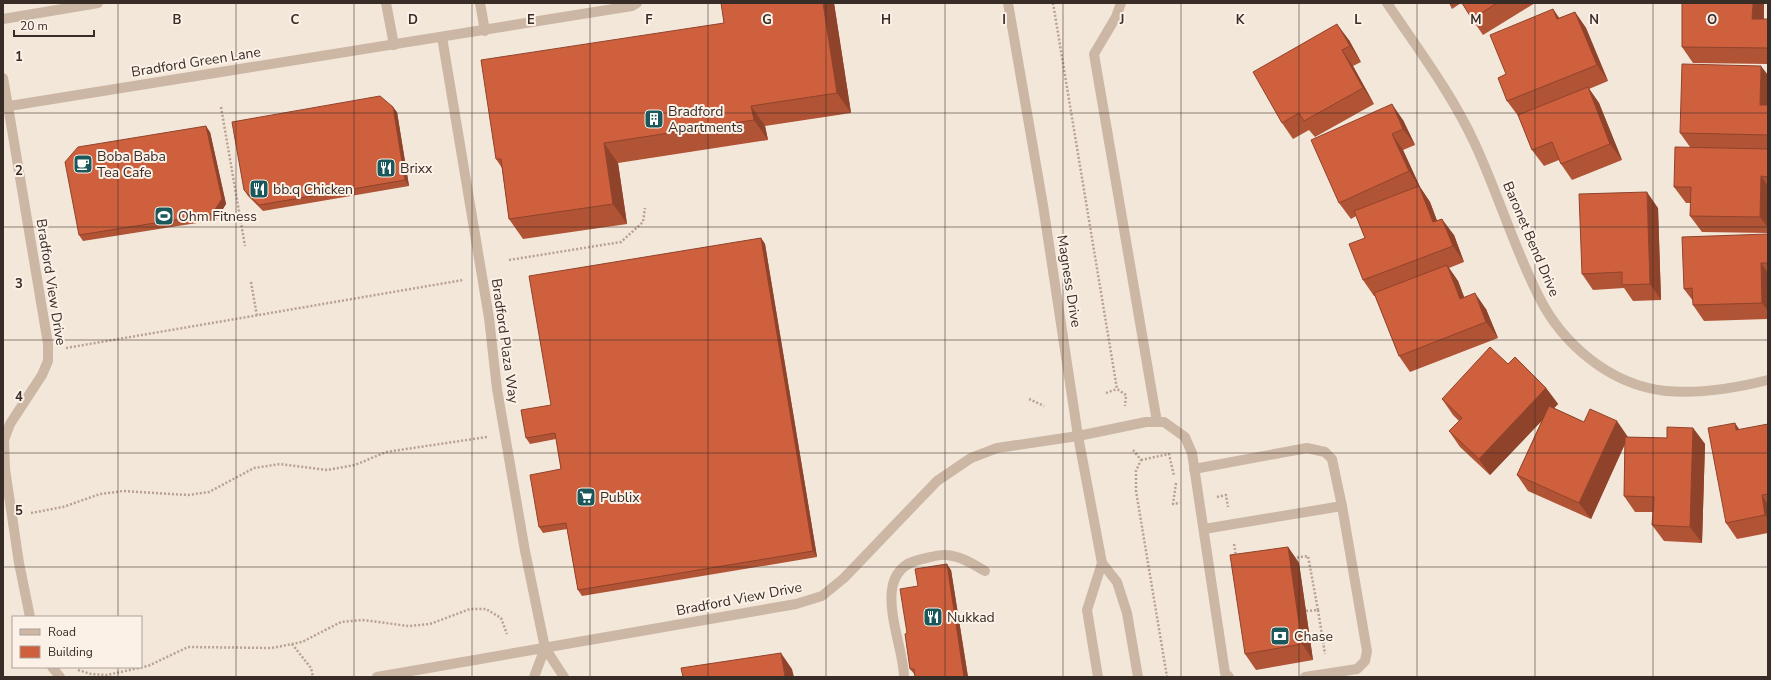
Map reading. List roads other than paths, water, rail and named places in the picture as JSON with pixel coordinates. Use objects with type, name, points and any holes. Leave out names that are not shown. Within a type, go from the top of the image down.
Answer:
[{"type":"street","points":[[3,19],[98,3]]},
{"type":"street","points":[[386,3],[394,45]]},
{"type":"street","points":[[480,3],[485,31]]},
{"type":"street","name":"Bradford Green Lane","points":[[6,107],[485,31],[632,6],[637,3]]},
{"type":"street","name":"Magness Drive","points":[[1008,3],[1043,205],[1078,436],[1102,563],[1117,582],[1127,613],[1138,677]]},
{"type":"street","points":[[1121,3],[1116,17],[1094,54],[1157,422],[1164,422],[1184,437],[1192,453],[1225,673],[1229,677]]},
{"type":"street","name":"Baronet Bend Drive","points":[[1387,3],[1442,85],[1475,144],[1538,296],[1560,330],[1578,348],[1606,371],[1632,383],[1665,391],[1695,392],[1768,380]]},
{"type":"street","name":"Bradford Plaza Way","points":[[442,38],[489,318],[497,388],[525,551],[544,648],[564,677]]},
{"type":"street","name":"Bradford View Drive","points":[[3,78],[6,107],[48,344],[48,361],[42,375],[10,424],[4,440],[5,469],[19,563],[30,616]]},
{"type":"street","name":"Bradford View Drive","points":[[377,677],[796,604],[822,596],[844,578],[937,481],[971,458],[996,448],[1078,436],[1134,424],[1157,422]]},
{"type":"street","points":[[1194,469],[1307,448],[1325,452],[1332,459],[1342,506],[1367,651],[1365,661],[1357,669],[1305,677]]},
{"type":"street","points":[[1204,529],[1342,506]]},
{"type":"street","points":[[904,677],[891,599],[892,585],[898,572],[913,561],[946,554],[964,559],[985,571]]},
{"type":"street","name":"Magness Drive","points":[[1098,677],[1086,610],[1102,563]]},
{"type":"street","points":[[534,677],[544,648]]},
{"type":"street","points":[[53,668],[60,677]]},
{"type":"place","name":"Bradford Apartments","points":[[654,119]]},
{"type":"place","name":"Boba Baba Tea Cafe","points":[[83,164]]},
{"type":"place","name":"Brixx","points":[[386,168]]},
{"type":"place","name":"bb.q Chicken","points":[[259,189]]},
{"type":"place","name":"Ohm Fitness","points":[[164,216]]},
{"type":"place","name":"Publix","points":[[586,497]]},
{"type":"place","name":"Nukkad","points":[[933,617]]},
{"type":"place","name":"Chase","points":[[1280,636]]}]
